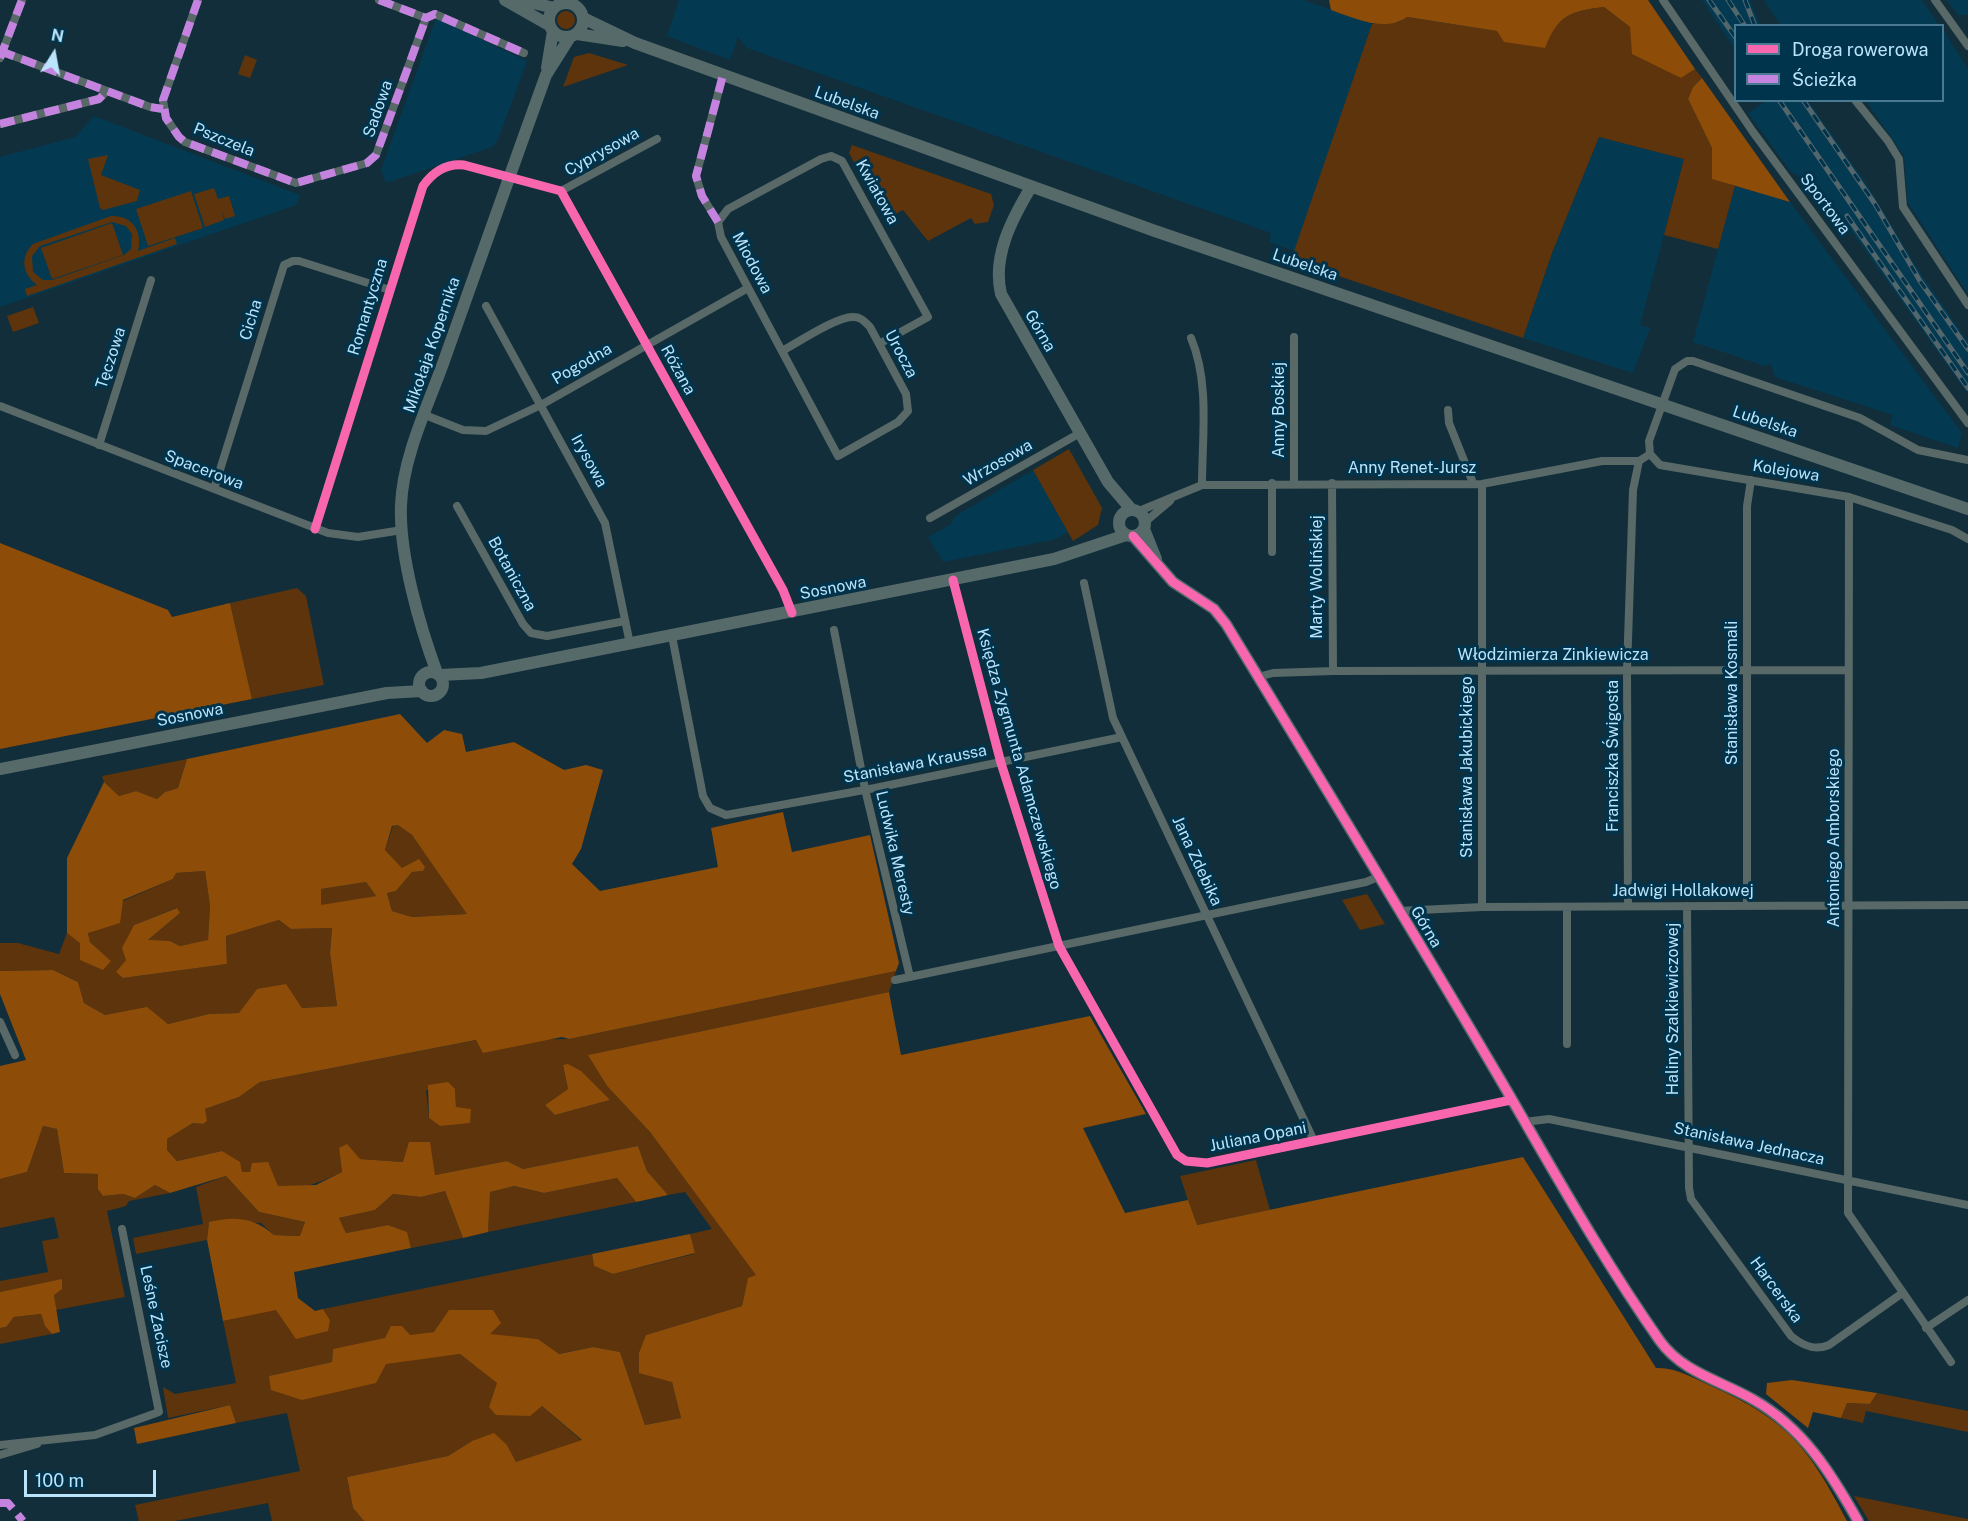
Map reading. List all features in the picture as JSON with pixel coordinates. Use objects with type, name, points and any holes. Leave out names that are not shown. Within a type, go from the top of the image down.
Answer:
[{"type":"street","points":[[22,0],[1,54],[163,110],[165,91],[198,0]]},
{"type":"street","points":[[379,0],[426,18],[435,14],[524,53]]},
{"type":"street","points":[[504,0],[551,28],[560,37],[573,35],[581,9],[568,2],[554,8],[549,16],[551,28]]},
{"type":"street","points":[[521,0],[554,8]]},
{"type":"street","name":"Sportowa","points":[[1663,0],[1753,132],[1968,423]]},
{"type":"street","points":[[1935,0],[1968,46]]},
{"type":"street","name":"Lubelska","points":[[581,9],[635,43],[1031,187],[1968,509]]},
{"type":"street","name":"Sadowa","points":[[288,182],[296,183],[367,163],[376,155],[426,18]]},
{"type":"street","name":"Mikołaja Kopernika","points":[[439,674],[422,633],[402,530],[403,483],[546,75],[551,28]]},
{"type":"street","name":"Mikołaja Kopernika","points":[[546,75],[573,35]]},
{"type":"street","name":"Lubelska","points":[[573,35],[635,43]]},
{"type":"street","name":"Miodowa","points":[[723,75],[696,176],[702,196],[718,222],[721,237],[838,456]]},
{"type":"street","points":[[0,124],[99,99],[107,92]]},
{"type":"street","points":[[1857,102],[1888,141],[1899,159],[1903,207],[1968,305]]},
{"type":"street","name":"Pszczela","points":[[163,110],[171,127],[185,142],[288,182]]},
{"type":"street","name":"Cyprysowa","points":[[561,191],[657,139]]},
{"type":"street","name":"Kwiatowa","points":[[718,222],[728,209],[821,159],[831,156],[842,161],[928,317],[879,344]]},
{"type":"street","name":"Romantyczna","points":[[315,529],[420,194],[428,180],[445,167],[459,165],[510,176]]},
{"type":"street","points":[[510,176],[561,191]]},
{"type":"street","name":"Górna","points":[[1031,187],[1001,252],[999,286],[1005,302],[1158,566],[1173,582],[1214,609],[1226,624],[1399,911],[1588,1233],[1671,1354],[1690,1369],[1756,1401],[1798,1434],[1819,1456],[1858,1521]]},
{"type":"street","name":"Różana","points":[[561,191],[783,590],[792,613]]},
{"type":"street","name":"Cicha","points":[[213,489],[284,265],[292,261],[299,261],[390,290]]},
{"type":"street","name":"Tęczowa","points":[[99,445],[151,280]]},
{"type":"street","name":"Pogodna","points":[[425,415],[475,433],[486,431],[541,405],[748,288]]},
{"type":"street","name":"Irysowa","points":[[486,306],[605,523],[630,644]]},
{"type":"street","name":"Urocza","points":[[782,351],[849,317],[865,322],[906,394],[908,411],[898,422],[838,456]]},
{"type":"street","name":"Anny Boskiej","points":[[1294,337],[1294,483]]},
{"type":"street","points":[[1191,338],[1200,367],[1203,390],[1202,485]]},
{"type":"street","points":[[1639,462],[1650,454],[1649,441],[1675,369],[1693,361],[1860,418],[1918,450],[1968,460]]},
{"type":"street","name":"Spacerowa","points":[[0,406],[315,529],[352,537],[402,530]]},
{"type":"street","name":"Stanisława Jakubickiego","points":[[1449,410],[1449,423],[1478,484],[1482,671],[1482,907]]},
{"type":"street","name":"Wrzosowa","points":[[930,518],[1080,433]]},
{"type":"street","name":"Kolejowa","points":[[1650,454],[1660,465],[1668,467],[1849,497],[1952,530],[1968,539]]},
{"type":"street","name":"Anny Renet-Jursz","points":[[1132,523],[1172,499],[1202,485],[1478,484],[1602,461],[1639,462]]},
{"type":"street","name":"Franciszka Świgosta","points":[[1628,906],[1628,670],[1634,490],[1639,462]]},
{"type":"street","name":"Stanisława Kosmali","points":[[1748,905],[1747,506],[1751,480]]},
{"type":"street","points":[[1272,483],[1272,552]]},
{"type":"street","name":"Marty Wolińskiej","points":[[1332,483],[1333,671]]},
{"type":"street","name":"Antoniego Amborskiego","points":[[1849,497],[1850,1180],[1848,1213],[1901,1294],[1951,1362]]},
{"type":"street","name":"Botaniczna","points":[[457,506],[523,624],[531,633],[548,636],[625,621]]},
{"type":"street","name":"Sosnowa","points":[[443,689],[481,674],[1054,559],[1084,550],[1132,523]]},
{"type":"street","name":"Księdza Zygmunta Adamczewskiego","points":[[953,580],[1001,763],[1059,946]]},
{"type":"street","name":"Jana Zdebika","points":[[1084,583],[1113,718],[1314,1141]]},
{"type":"street","name":"Ludwika Meresty","points":[[834,630],[865,789],[910,977]]},
{"type":"street","name":"Mikołaja Kopernika","points":[[421,682],[422,633]]},
{"type":"street","name":"Stanisława Kraussa","points":[[672,636],[703,796],[706,803],[715,811],[735,816],[1122,737]]},
{"type":"street","name":"Włodzimierza Zinkiewicza","points":[[1258,677],[1273,673],[1333,671],[1848,670]]},
{"type":"street","points":[[430,672],[439,674],[444,681],[443,689],[431,696],[421,682],[430,672]]},
{"type":"street","name":"Sosnowa","points":[[439,674],[481,674]]},
{"type":"street","name":"Sosnowa","points":[[0,769],[387,693],[421,682]]},
{"type":"street","points":[[895,980],[1366,882],[1378,877]]},
{"type":"street","name":"Jadwigi Hollakowej","points":[[1399,911],[1414,908],[1482,907],[1968,905]]},
{"type":"street","name":"Haliny Szalkiewiczowej","points":[[1687,906],[1689,1147]]},
{"type":"street","points":[[1567,907],[1567,1044]]},
{"type":"street","name":"Juliana Opani","points":[[1059,946],[1177,1155],[1186,1161],[1207,1163],[1511,1100]]},
{"type":"street","points":[[0,1022],[15,1054]]},
{"type":"street","name":"Stanisława Jednacza","points":[[1524,1122],[1549,1119],[1968,1205]]},
{"type":"street","name":"Harcerska","points":[[1689,1147],[1691,1199],[1791,1336],[1800,1343],[1822,1348],[1829,1345],[1901,1294]]},
{"type":"street","name":"Leśne Zacisze","points":[[47,1441],[95,1435],[159,1412],[122,1229]]},
{"type":"street","points":[[1926,1328],[1968,1300]]},
{"type":"street","points":[[0,1445],[47,1441]]},
{"type":"street","points":[[0,1455],[47,1441]]},
{"type":"shaded area","points":[[679,0],[1303,0],[1372,24],[1295,251],[1269,242],[1271,233],[747,48],[738,37],[730,60],[667,36]]},
{"type":"shaded area","points":[[1329,0],[1648,0],[1695,69],[1681,78],[1632,54],[1630,27],[1604,7],[1582,10],[1567,17],[1555,28],[1545,48],[1504,42],[1497,31],[1407,17],[1389,24],[1359,20],[1331,10]]},
{"type":"shaded area","points":[[1702,0],[1750,0],[1760,24],[1734,24],[1734,48]]},
{"type":"shaded area","points":[[1764,0],[1922,0],[1938,24],[1780,24]]},
{"type":"shaded area","points":[[1947,0],[1968,0],[1968,15],[1958,15]]},
{"type":"shaded area","points":[[1604,7],[1630,27],[1680,78],[1695,69],[1702,78],[1693,87],[1688,99],[1712,148],[1712,178],[1735,186],[1718,249],[1664,235],[1684,159],[1599,137],[1552,253],[1523,338],[1291,260],[1372,24],[1399,22],[1406,17],[1498,31],[1544,48],[1554,28],[1566,17],[1582,10]]},
{"type":"shaded area","points":[[566,11],[574,16],[575,20],[570,28],[566,29],[558,24],[557,20],[562,12]]},
{"type":"shaded area","points":[[436,18],[527,61],[498,140],[492,147],[386,183],[381,170]]},
{"type":"shaded area","points":[[1944,32],[1968,69],[1968,294],[1908,203],[1904,156],[1867,102],[1944,102]]},
{"type":"shaded area","points":[[589,53],[628,65],[563,87],[574,57]]},
{"type":"shaded area","points":[[245,55],[257,60],[250,78],[238,74]]},
{"type":"shaded area","points":[[1702,78],[1790,202],[1712,179],[1712,148],[1688,99],[1693,87]]},
{"type":"shaded area","points":[[1764,102],[1809,102],[1867,185],[1917,268],[1968,342],[1968,394],[1819,186],[1791,172],[1748,113]]},
{"type":"shaded area","points":[[94,116],[300,195],[296,205],[0,307],[0,157],[75,137]]},
{"type":"shaded area","points":[[1599,137],[1684,159],[1640,325],[1650,328],[1633,373],[1523,338],[1552,253]]},
{"type":"shaded area","points":[[852,145],[991,194],[994,205],[988,222],[975,224],[971,218],[928,241],[903,210],[884,219],[849,153]]},
{"type":"shaded area","points":[[108,155],[101,175],[140,190],[137,201],[103,210],[100,208],[88,159]]},
{"type":"shaded area","points":[[1735,186],[1790,202],[1962,433],[1958,448],[1890,425],[1893,415],[1775,377],[1771,364],[1765,366],[1693,342]]},
{"type":"shaded area","points":[[214,188],[218,199],[229,196],[235,216],[225,219],[222,212],[224,220],[205,227],[194,194]]},
{"type":"shaded area","points":[[191,191],[203,228],[148,246],[136,209]]},
{"type":"shaded area","points":[[111,216],[118,216],[130,221],[137,231],[138,251],[175,238],[177,244],[27,296],[25,289],[37,285],[28,276],[24,260],[33,244]],"holes":[[[112,222],[126,226],[132,234],[131,249],[124,255],[52,280],[43,280],[33,272],[32,256],[40,246]]]},
{"type":"shaded area","points":[[112,223],[123,255],[52,279],[41,248]]},
{"type":"shaded area","points":[[33,307],[39,323],[13,332],[7,316]]},
{"type":"shaded area","points":[[1069,449],[1102,508],[1098,525],[1073,541],[1033,470]]},
{"type":"shaded area","points":[[1033,470],[1068,532],[1056,539],[943,562],[928,537],[951,524],[954,517]]},
{"type":"shaded area","points":[[0,543],[168,610],[172,617],[230,603],[252,699],[0,749]]},
{"type":"shaded area","points":[[297,588],[306,596],[324,685],[252,699],[230,603]]},
{"type":"shaded area","points":[[400,714],[427,743],[444,730],[462,734],[466,752],[514,742],[564,770],[586,765],[603,770],[581,849],[572,864],[600,891],[718,867],[711,828],[783,812],[792,852],[870,835],[899,963],[896,971],[569,1039],[562,1037],[483,1053],[476,1040],[260,1082],[239,1097],[205,1109],[207,1121],[203,1124],[193,1123],[167,1139],[167,1150],[177,1161],[222,1151],[240,1162],[242,1172],[250,1172],[252,1163],[268,1162],[278,1186],[316,1185],[342,1172],[339,1148],[347,1144],[360,1159],[403,1162],[409,1142],[430,1142],[435,1175],[507,1161],[523,1169],[638,1146],[647,1171],[668,1195],[636,1202],[617,1178],[544,1193],[514,1186],[490,1192],[488,1232],[463,1238],[445,1191],[421,1197],[393,1194],[375,1210],[339,1218],[346,1233],[388,1225],[407,1232],[411,1248],[294,1272],[298,1298],[315,1311],[323,1309],[330,1320],[328,1331],[296,1339],[276,1310],[223,1321],[207,1240],[209,1222],[243,1219],[259,1225],[274,1235],[300,1236],[305,1222],[259,1212],[226,1176],[170,1193],[155,1185],[135,1198],[123,1194],[103,1196],[98,1189],[98,1174],[64,1173],[57,1129],[43,1126],[27,1172],[0,1179],[0,1066],[26,1060],[0,994],[0,971],[53,970],[78,982],[84,1003],[105,1015],[147,1007],[168,1024],[209,1014],[239,1013],[257,989],[286,984],[302,1008],[337,1006],[330,953],[332,928],[291,929],[279,920],[226,936],[227,964],[123,978],[116,972],[126,960],[122,948],[134,925],[177,908],[180,913],[148,940],[170,941],[180,946],[208,940],[210,906],[205,871],[176,873],[173,879],[123,900],[120,923],[88,933],[90,942],[111,961],[103,970],[80,960],[80,943],[67,933],[67,858],[104,782],[119,796],[136,791],[157,799],[165,792],[178,788],[187,759]],"holes":[[[398,825],[412,835],[467,914],[412,917],[392,911],[387,893],[396,891],[412,872],[423,871],[425,867],[419,859],[402,868],[385,850],[392,826]],[[366,882],[376,896],[321,905],[321,889]]]},
{"type":"shaded area","points":[[187,759],[178,788],[165,792],[157,799],[136,791],[119,796],[104,782],[102,776]]},
{"type":"shaded area","points":[[398,825],[412,835],[468,914],[412,917],[392,911],[387,893],[396,891],[412,872],[423,871],[402,868],[385,850],[393,826]]},
{"type":"shaded area","points":[[205,871],[210,906],[208,941],[180,946],[170,941],[147,941],[180,913],[176,908],[134,925],[126,960],[117,972],[123,978],[227,964],[226,936],[279,920],[291,929],[332,928],[330,953],[337,1006],[302,1008],[257,989],[240,1013],[209,1014],[168,1024],[147,1008],[105,1015],[84,1003],[78,982],[53,970],[0,971],[0,943],[18,943],[59,954],[67,933],[111,961],[90,942],[88,933],[123,901],[173,879],[176,873]]},
{"type":"shaded area","points":[[366,882],[376,896],[321,906],[321,889]]},
{"type":"shaded area","points":[[1367,894],[1385,924],[1360,930],[1342,900]]},
{"type":"shaded area","points":[[896,971],[889,992],[589,1055],[607,1086],[650,1132],[757,1275],[748,1279],[742,1306],[646,1335],[672,1382],[681,1418],[645,1425],[620,1352],[593,1347],[558,1354],[538,1339],[434,1332],[333,1349],[332,1362],[269,1376],[460,1354],[498,1383],[489,1407],[542,1406],[582,1441],[516,1463],[507,1445],[472,1441],[448,1456],[347,1477],[353,1508],[364,1521],[272,1521],[268,1503],[175,1521],[139,1521],[135,1505],[300,1471],[287,1413],[236,1423],[230,1405],[168,1418],[163,1387],[175,1394],[236,1383],[223,1321],[276,1309],[330,1320],[323,1309],[592,1254],[594,1266],[613,1274],[694,1254],[690,1234],[712,1229],[685,1192],[668,1195],[647,1171],[638,1146],[523,1169],[507,1161],[435,1175],[403,1162],[360,1159],[339,1148],[342,1172],[319,1182],[294,1188],[277,1186],[252,1173],[242,1172],[222,1151],[177,1161],[167,1150],[167,1139],[193,1123],[203,1124],[206,1121],[205,1109],[239,1097],[260,1082],[477,1040],[569,1039]],"holes":[[[563,1065],[610,1100],[555,1115],[545,1105],[568,1089]],[[455,1089],[456,1108],[441,1126],[429,1118],[426,1090]]]},
{"type":"shaded area","points":[[889,992],[901,1055],[1090,1016],[1146,1114],[1083,1128],[1125,1213],[1188,1200],[1197,1225],[1523,1157],[1656,1368],[1670,1369],[1691,1377],[1737,1399],[1778,1424],[1808,1455],[1847,1521],[364,1521],[353,1508],[347,1477],[448,1456],[472,1441],[494,1433],[507,1445],[516,1462],[582,1440],[542,1406],[530,1416],[496,1415],[489,1407],[497,1383],[460,1354],[386,1364],[376,1383],[302,1400],[271,1390],[269,1376],[332,1362],[333,1349],[385,1338],[391,1326],[402,1326],[410,1335],[434,1332],[449,1310],[493,1310],[501,1323],[490,1334],[538,1339],[559,1354],[593,1347],[620,1352],[645,1425],[681,1418],[672,1382],[639,1373],[639,1353],[646,1335],[742,1306],[748,1278],[756,1275],[650,1132],[607,1086],[588,1055]]},
{"type":"shaded area","points":[[568,1064],[581,1071],[610,1100],[555,1115],[545,1105],[568,1089],[563,1065]]},
{"type":"shaded area","points":[[448,1082],[455,1089],[456,1107],[471,1109],[470,1123],[440,1126],[429,1118],[428,1085]]},
{"type":"shaded area","points":[[43,1126],[57,1129],[64,1173],[99,1174],[103,1196],[123,1194],[135,1198],[155,1185],[170,1193],[129,1201],[126,1206],[107,1211],[125,1297],[56,1310],[54,1295],[62,1280],[0,1292],[0,1281],[48,1272],[42,1241],[59,1238],[54,1217],[0,1228],[0,1179],[27,1172]]},
{"type":"shaded area","points":[[1256,1160],[1270,1210],[1196,1225],[1180,1176]]},
{"type":"shaded area","points":[[226,1176],[259,1212],[305,1222],[301,1236],[274,1235],[261,1223],[209,1222],[207,1240],[136,1254],[133,1238],[203,1224],[196,1187]]},
{"type":"shaded area","points":[[617,1178],[636,1202],[488,1232],[489,1192],[513,1186],[544,1193]]},
{"type":"shaded area","points":[[445,1191],[463,1238],[411,1248],[406,1232],[388,1225],[346,1233],[339,1218],[375,1210],[393,1194],[421,1197]]},
{"type":"shaded area","points":[[690,1234],[695,1253],[613,1274],[594,1266],[592,1254]]},
{"type":"shaded area","points":[[62,1279],[62,1289],[54,1295],[60,1332],[52,1334],[45,1326],[41,1314],[14,1317],[6,1327],[0,1328],[0,1292]]},
{"type":"shaded area","points":[[41,1314],[45,1326],[52,1334],[0,1344],[0,1328],[6,1327],[14,1317]]},
{"type":"shaded area","points":[[1792,1380],[1877,1393],[1870,1404],[1847,1403],[1841,1418],[1813,1412],[1808,1428],[1766,1394],[1767,1383]]},
{"type":"shaded area","points":[[1877,1393],[1968,1411],[1968,1432],[1866,1411],[1863,1423],[1841,1418],[1847,1403],[1870,1404]]},
{"type":"shaded area","points":[[230,1405],[236,1423],[137,1444],[134,1428]]},
{"type":"shaded area","points":[[1854,1496],[1968,1519],[1968,1521],[1869,1521]]},
{"type":"railway","points":[[1709,0],[1734,35]]},
{"type":"railway","points":[[1728,0],[1744,24]]},
{"type":"railway","points":[[1745,0],[1754,24]]},
{"type":"railway","points":[[1780,102],[1968,373]]},
{"type":"railway","points":[[1804,102],[1875,204],[1920,281],[1968,349]]},
{"type":"railway","points":[[1847,216],[1968,388]]},
{"type":"marked path","points":[[0,58],[22,0]]},
{"type":"marked path","points":[[198,0],[163,100],[166,118],[185,142],[296,183],[367,163],[376,155],[426,18]]},
{"type":"marked path","points":[[379,0],[426,18],[435,14],[524,53]]},
{"type":"marked path","points":[[0,51],[150,107],[163,109]]},
{"type":"marked path","points":[[718,222],[702,196],[696,176],[723,75]]},
{"type":"marked path","points":[[0,124],[99,99],[107,91]]},
{"type":"marked path","points":[[0,1503],[8,1503],[23,1521]]},
{"type":"cycle path","points":[[315,529],[423,186],[440,170],[451,165],[464,165],[561,191],[783,590],[792,613]]},
{"type":"cycle path","points":[[1133,536],[1173,582],[1214,609],[1226,624],[1432,965],[1597,1245],[1660,1341],[1669,1352],[1691,1369],[1742,1393],[1787,1424],[1826,1469],[1858,1521]]},
{"type":"cycle path","points":[[953,580],[1001,763],[1059,946],[1177,1155],[1186,1161],[1207,1163],[1511,1100]]}]
